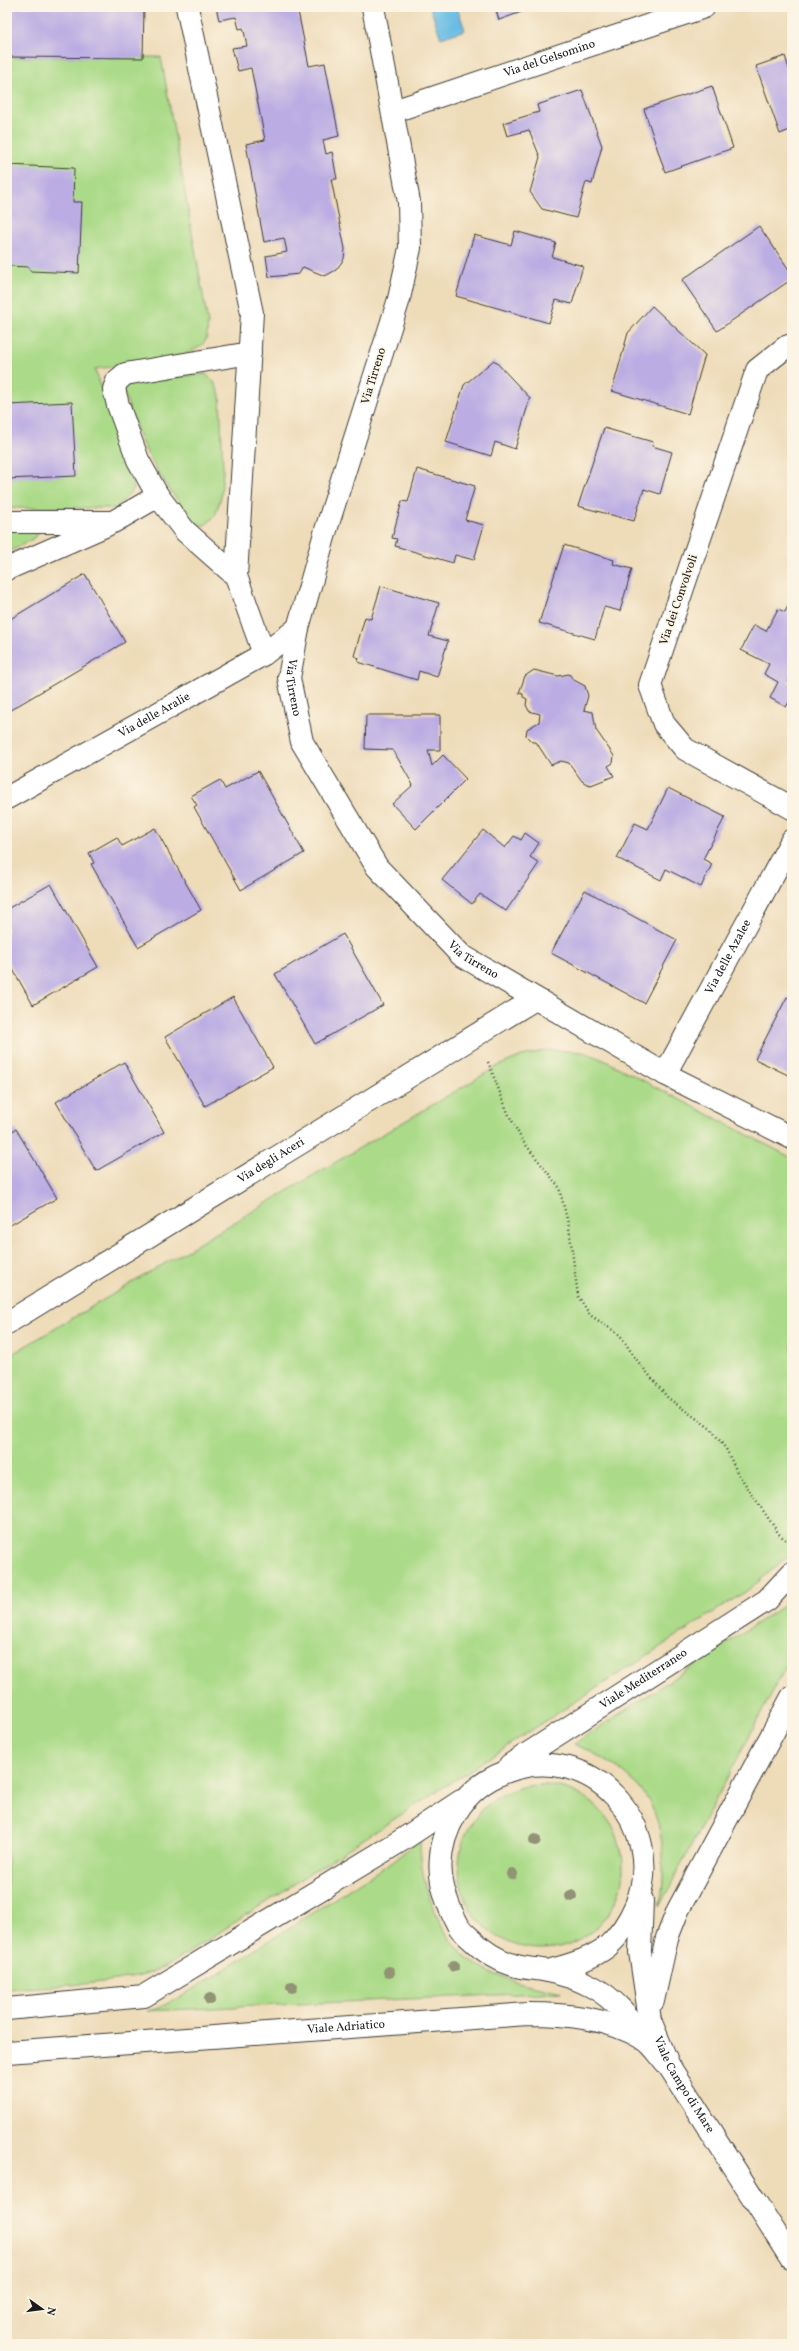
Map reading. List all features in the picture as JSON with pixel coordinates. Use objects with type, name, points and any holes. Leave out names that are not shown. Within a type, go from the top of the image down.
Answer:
[{"type":"street","points":[[187,7],[252,313],[236,576],[264,654]]},
{"type":"street","name":"Via Tirreno","points":[[373,7],[394,111],[409,202],[410,248],[399,298],[326,530],[298,628],[289,678],[302,742],[378,867],[461,955],[665,1074],[792,1138]]},
{"type":"street","name":"Via del Gelsomino","points":[[394,111],[704,7]]},
{"type":"street","name":"Via dei Convolvoli","points":[[792,345],[786,347],[757,370],[650,685],[664,724],[685,749],[792,808]]},
{"type":"street","points":[[236,576],[185,531],[158,496],[138,460],[118,405],[114,389],[117,381],[125,374],[250,353]]},
{"type":"street","points":[[7,569],[113,522],[158,496]]},
{"type":"street","points":[[7,522],[113,522]]},
{"type":"street","name":"Via delle Aralie","points":[[7,798],[264,654],[298,628]]},
{"type":"street","name":"Via delle Azalee","points":[[665,1074],[792,840]]},
{"type":"street","name":"Via degli Aceri","points":[[7,1323],[535,999]]},
{"type":"street","name":"Viale Mediterraneo","points":[[490,1777],[767,1600],[792,1573]]},
{"type":"street","points":[[464,1799],[446,1829],[439,1863],[444,1897],[459,1928],[483,1951],[513,1966],[548,1971],[570,1977],[596,1990],[626,2012],[647,2030],[667,1938],[678,1910],[792,1697]]},
{"type":"street","name":"Viale Campo di Mare","points":[[490,1777],[522,1766],[543,1765],[556,1765],[589,1775],[616,1796],[635,1823],[644,1856],[640,1952],[647,2030],[792,2259]]},
{"type":"street","points":[[7,2009],[144,1996],[402,1840],[464,1799],[490,1777]]},
{"type":"street","points":[[548,1971],[579,1962],[608,1945],[630,1920],[642,1889]]},
{"type":"street","name":"Viale Adriatico","points":[[7,2052],[528,2014],[579,2016],[606,2023],[647,2030]]},
{"type":"path","points":[[477,1034],[501,1098],[522,1140],[559,1187],[569,1227],[578,1296],[590,1315],[620,1335],[635,1358],[668,1398],[711,1429],[726,1449],[737,1472],[779,1534],[792,1545]]},
{"type":"green space","points":[[7,57],[161,57],[208,323],[207,335],[205,341],[197,348],[185,354],[154,362],[95,369],[134,489],[116,508],[7,508]]},
{"type":"green space","points":[[206,374],[214,382],[220,395],[223,470],[221,497],[215,516],[205,525],[197,525],[167,486],[154,465],[139,437],[123,391],[129,381]]},
{"type":"green space","points":[[7,528],[39,533],[31,540],[7,553]]},
{"type":"green space","points":[[548,1050],[583,1052],[604,1060],[792,1158],[792,1553],[751,1588],[166,1967],[128,1978],[88,1984],[7,1989],[7,1357],[498,1066],[522,1056]]},
{"type":"green space","points":[[792,1600],[792,1655],[659,1907],[663,1881],[662,1842],[658,1822],[650,1804],[640,1789],[612,1764],[574,1744]]},
{"type":"green space","points":[[541,1785],[565,1789],[580,1795],[599,1809],[613,1828],[619,1843],[623,1867],[619,1891],[613,1906],[599,1925],[580,1939],[565,1945],[541,1949],[517,1945],[502,1939],[483,1925],[469,1906],[463,1891],[459,1867],[463,1843],[469,1828],[483,1809],[502,1795],[517,1789]]},
{"type":"green space","points":[[420,1840],[424,1878],[429,1896],[445,1931],[456,1946],[470,1960],[485,1970],[503,1978],[562,1992],[147,2011],[159,2008],[197,1987],[393,1861]]},
{"type":"water","points":[[430,7],[457,7],[465,30],[441,38]]},
{"type":"building","points":[[7,7],[144,7],[143,58],[7,57]]},
{"type":"building","points":[[216,7],[291,7],[292,12],[298,11],[309,66],[325,63],[339,136],[323,140],[326,154],[332,152],[337,179],[331,179],[345,249],[344,259],[336,270],[325,276],[303,267],[299,274],[269,277],[266,256],[287,252],[284,238],[264,242],[246,144],[265,140],[251,68],[238,71],[232,48],[247,46],[243,28],[239,29],[236,17],[219,20]]},
{"type":"building","points":[[495,7],[535,7],[499,20]]},
{"type":"building","points":[[785,56],[790,72],[792,71],[792,129],[780,134],[756,66]]},
{"type":"building","points":[[712,86],[733,148],[665,172],[644,109]]},
{"type":"building","points":[[582,90],[602,146],[592,184],[586,182],[576,218],[542,209],[530,192],[540,157],[529,130],[507,136],[503,123],[539,112],[537,105]]},
{"type":"building","points":[[7,165],[74,168],[73,202],[82,202],[79,273],[30,271],[29,267],[7,266]]},
{"type":"building","points":[[759,226],[792,274],[792,279],[717,331],[682,280]]},
{"type":"building","points":[[515,231],[556,243],[552,257],[583,266],[572,304],[556,300],[549,323],[456,296],[474,235],[511,245]]},
{"type":"building","points":[[652,306],[705,355],[688,414],[612,391],[628,333]]},
{"type":"building","points":[[494,360],[530,398],[515,449],[495,442],[491,456],[446,442],[464,385]]},
{"type":"building","points":[[72,402],[76,476],[7,479],[7,405]]},
{"type":"building","points":[[604,428],[653,442],[652,446],[672,452],[660,494],[644,489],[634,521],[578,506]]},
{"type":"building","points":[[417,469],[475,486],[465,520],[484,525],[474,560],[455,555],[453,563],[395,546],[397,539],[392,538],[402,501],[408,502]]},
{"type":"building","points":[[564,545],[614,560],[613,564],[632,569],[620,611],[604,607],[595,639],[539,623]]},
{"type":"building","points":[[85,574],[125,642],[7,712],[7,621]]},
{"type":"building","points":[[381,586],[439,603],[429,636],[448,641],[437,677],[419,671],[417,680],[358,662],[359,658],[354,656],[365,617],[371,619]]},
{"type":"building","points":[[792,598],[792,676],[788,682],[792,684],[792,697],[786,707],[770,698],[778,682],[764,674],[769,664],[741,650],[754,625],[766,631],[778,609],[785,612]]},
{"type":"building","points":[[534,670],[558,676],[569,674],[574,680],[585,686],[588,696],[584,710],[593,712],[596,730],[614,756],[613,763],[608,766],[614,776],[591,785],[587,784],[582,781],[569,763],[561,761],[551,765],[536,742],[532,742],[526,736],[527,729],[539,722],[540,714],[529,711],[526,705],[527,699],[523,697],[523,694],[519,693],[525,676]]},
{"type":"building","points":[[366,715],[440,715],[440,750],[428,750],[432,766],[443,755],[466,779],[416,829],[392,804],[413,785],[393,750],[365,749]]},
{"type":"building","points":[[258,771],[304,853],[241,890],[194,807],[197,805],[191,796],[220,780],[225,789]]},
{"type":"building","points":[[668,788],[725,817],[703,859],[712,864],[701,887],[666,869],[661,880],[617,858],[635,823],[648,829]]},
{"type":"building","points":[[155,828],[201,910],[138,947],[91,864],[94,863],[89,853],[117,837],[122,846]]},
{"type":"building","points":[[483,830],[505,848],[514,836],[521,840],[525,833],[539,843],[530,857],[539,863],[506,911],[480,894],[472,904],[442,880]]},
{"type":"building","points":[[51,884],[98,967],[33,1005],[7,959],[7,909]]},
{"type":"building","points":[[585,890],[677,940],[644,1003],[551,953]]},
{"type":"building","points":[[343,934],[383,1005],[315,1044],[275,974]]},
{"type":"building","points":[[233,997],[273,1067],[205,1106],[165,1037]]},
{"type":"building","points":[[787,997],[792,1000],[792,1077],[755,1059]]},
{"type":"building","points":[[124,1062],[164,1132],[96,1171],[56,1102]]},
{"type":"building","points":[[16,1129],[57,1198],[7,1227],[7,1134]]}]
